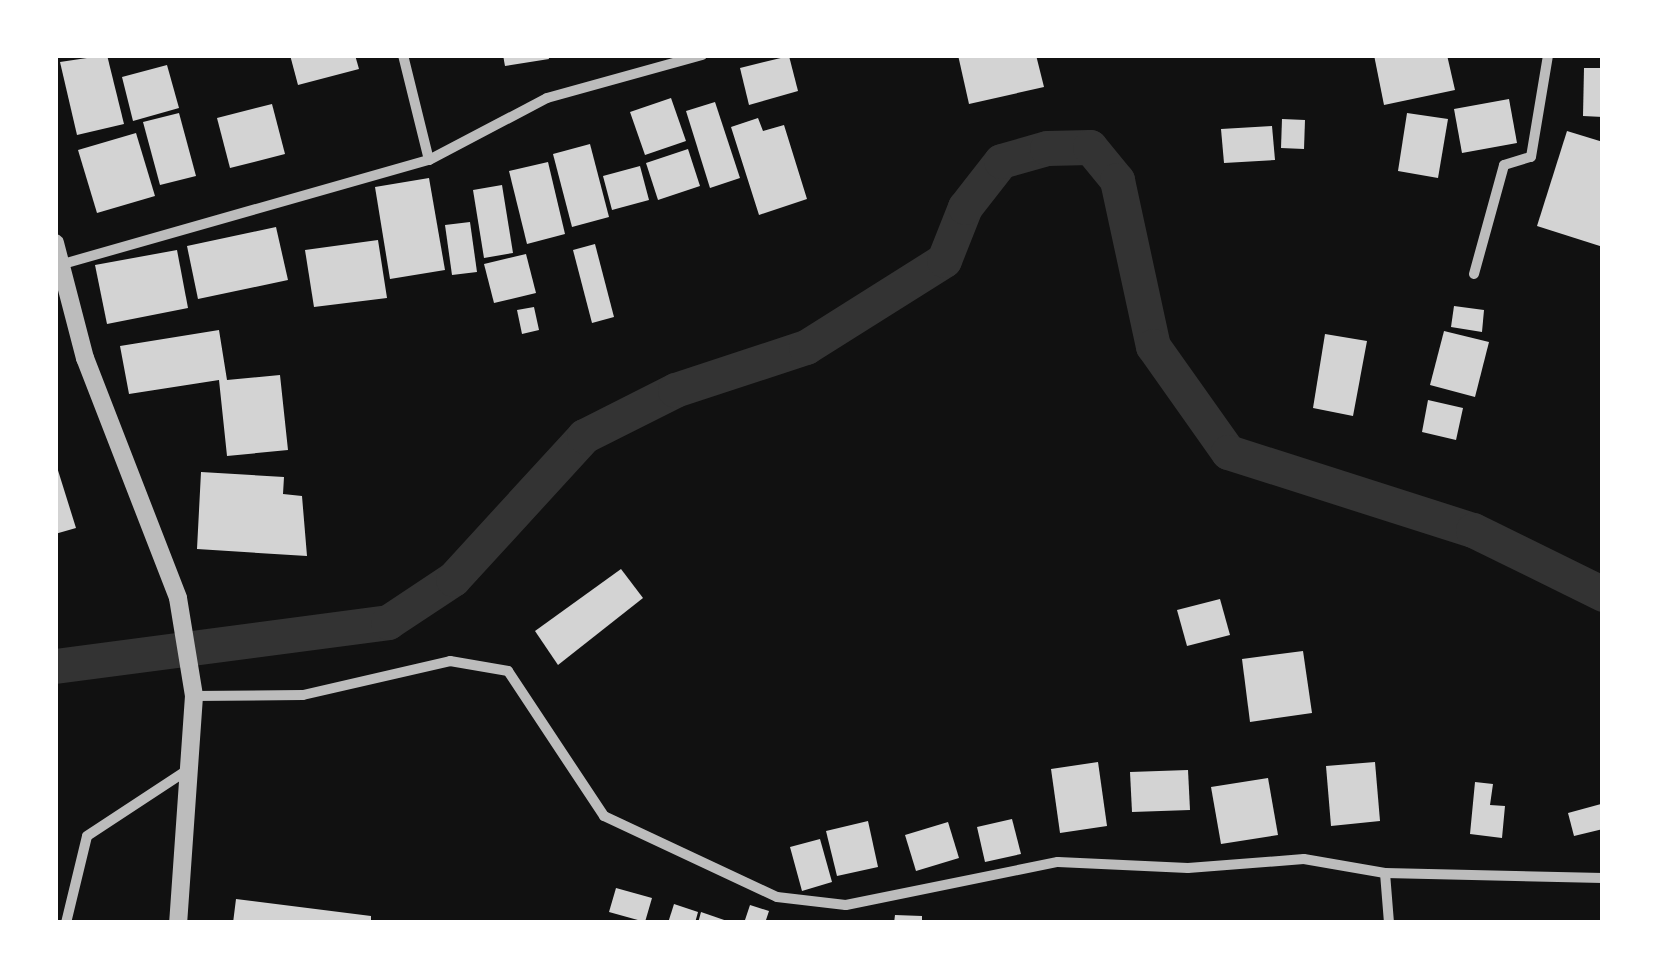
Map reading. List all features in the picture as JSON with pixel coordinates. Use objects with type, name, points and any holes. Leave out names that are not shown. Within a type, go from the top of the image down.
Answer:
[{"type":"street","points":[[403,55],[429,160]]},
{"type":"street","points":[[59,265],[429,160],[547,98],[702,55]]},
{"type":"street","points":[[1474,274],[1504,164],[1532,157],[1548,55]]},
{"type":"street","points":[[55,243],[85,358],[178,598],[193,693],[178,923]]},
{"type":"street","points":[[193,693],[303,695],[450,661],[508,671],[604,816],[776,897],[846,905],[1058,862],[1188,868],[1304,860],[1385,873],[1603,878]]},
{"type":"street","points":[[66,923],[87,836],[188,769]]},
{"type":"street","points":[[1385,873],[1389,923]]},
{"type":"building","points":[[107,55],[124,124],[77,135],[60,62]]},
{"type":"building","points":[[290,55],[355,55],[359,69],[298,85]]},
{"type":"building","points":[[503,55],[548,55],[549,59],[505,66]]},
{"type":"building","points":[[958,55],[1036,55],[1044,87],[969,104]]},
{"type":"building","points":[[1374,55],[1447,55],[1455,90],[1384,105]]},
{"type":"building","points":[[789,56],[798,91],[749,105],[740,68]]},
{"type":"building","points":[[167,65],[179,108],[133,121],[122,77]]},
{"type":"building","points":[[1584,68],[1603,68],[1603,117],[1583,116]]},
{"type":"building","points":[[671,98],[686,141],[645,155],[630,112]]},
{"type":"building","points":[[1509,99],[1517,143],[1462,153],[1454,109]]},
{"type":"building","points":[[715,102],[740,178],[710,188],[686,111]]},
{"type":"building","points":[[272,104],[285,154],[230,168],[217,118]]},
{"type":"building","points":[[179,113],[196,176],[160,185],[143,122]]},
{"type":"building","points":[[1407,113],[1448,119],[1438,178],[1398,171]]},
{"type":"building","points":[[758,118],[763,131],[784,125],[807,199],[759,215],[731,127]]},
{"type":"building","points":[[1282,119],[1305,120],[1304,149],[1281,148]]},
{"type":"building","points":[[1272,126],[1275,160],[1224,163],[1221,129]]},
{"type":"building","points":[[1567,131],[1603,142],[1603,247],[1537,226]]},
{"type":"building","points":[[136,133],[155,196],[97,213],[78,150]]},
{"type":"building","points":[[590,144],[609,217],[572,227],[553,154]]},
{"type":"building","points":[[688,149],[700,186],[658,200],[646,163]]},
{"type":"building","points":[[548,162],[565,234],[527,244],[509,171]]},
{"type":"building","points":[[640,166],[649,200],[612,210],[603,176]]},
{"type":"building","points":[[429,178],[445,270],[390,279],[375,187]]},
{"type":"building","points":[[502,185],[513,253],[484,258],[473,190]]},
{"type":"building","points":[[470,222],[477,272],[452,275],[445,225]]},
{"type":"building","points":[[276,227],[288,280],[198,299],[187,246]]},
{"type":"building","points":[[378,240],[387,298],[314,307],[305,250]]},
{"type":"building","points":[[595,244],[614,317],[592,323],[573,250]]},
{"type":"building","points":[[177,250],[188,308],[107,324],[95,265]]},
{"type":"building","points":[[526,254],[536,293],[494,303],[484,264]]},
{"type":"building","points":[[1454,306],[1484,310],[1482,332],[1451,327]]},
{"type":"building","points":[[534,307],[539,330],[522,334],[517,310]]},
{"type":"building","points":[[219,330],[227,380],[280,375],[288,450],[227,456],[219,380],[129,394],[120,346]]},
{"type":"building","points":[[1444,331],[1489,342],[1475,397],[1430,385]]},
{"type":"building","points":[[1325,334],[1367,341],[1353,416],[1313,408]]},
{"type":"building","points":[[1428,400],[1463,408],[1456,440],[1422,432]]},
{"type":"building","points":[[55,465],[76,528],[55,534]]},
{"type":"building","points":[[201,472],[284,477],[283,494],[302,496],[307,556],[197,549]]},
{"type":"building","points":[[621,569],[643,598],[558,665],[535,631]]},
{"type":"building","points":[[1220,599],[1230,635],[1187,646],[1177,610]]},
{"type":"building","points":[[1303,651],[1312,713],[1250,722],[1242,659]]},
{"type":"building","points":[[1098,762],[1107,826],[1060,833],[1051,769]]},
{"type":"building","points":[[1375,762],[1380,821],[1331,826],[1326,766]]},
{"type":"building","points":[[1188,770],[1190,810],[1132,812],[1130,772]]},
{"type":"building","points":[[1268,778],[1278,835],[1221,844],[1211,787]]},
{"type":"building","points":[[1475,782],[1493,784],[1490,805],[1505,806],[1502,838],[1470,834]]},
{"type":"building","points":[[1601,804],[1603,829],[1574,836],[1568,813]]},
{"type":"building","points":[[1012,819],[1021,854],[985,862],[977,827]]},
{"type":"building","points":[[868,821],[878,867],[837,876],[826,831]]},
{"type":"building","points":[[948,822],[959,858],[916,871],[905,835]]},
{"type":"building","points":[[820,839],[832,882],[802,891],[790,847]]},
{"type":"building","points":[[616,888],[652,898],[645,922],[609,912]]},
{"type":"building","points":[[236,899],[371,916],[371,923],[233,923]]},
{"type":"building","points":[[674,904],[698,912],[695,923],[668,923]]},
{"type":"building","points":[[750,905],[769,911],[765,923],[744,923]]},
{"type":"building","points":[[701,912],[730,922],[730,923],[698,923]]},
{"type":"building","points":[[895,915],[922,916],[922,923],[894,923]]},
{"type":"waterway","points":[[55,666],[388,622],[453,579],[584,436],[675,390],[806,347],[944,260],[965,207],[1001,161],[1047,148],[1090,147],[1117,180],[1153,346],[1228,452],[1473,530],[1603,594]]}]
